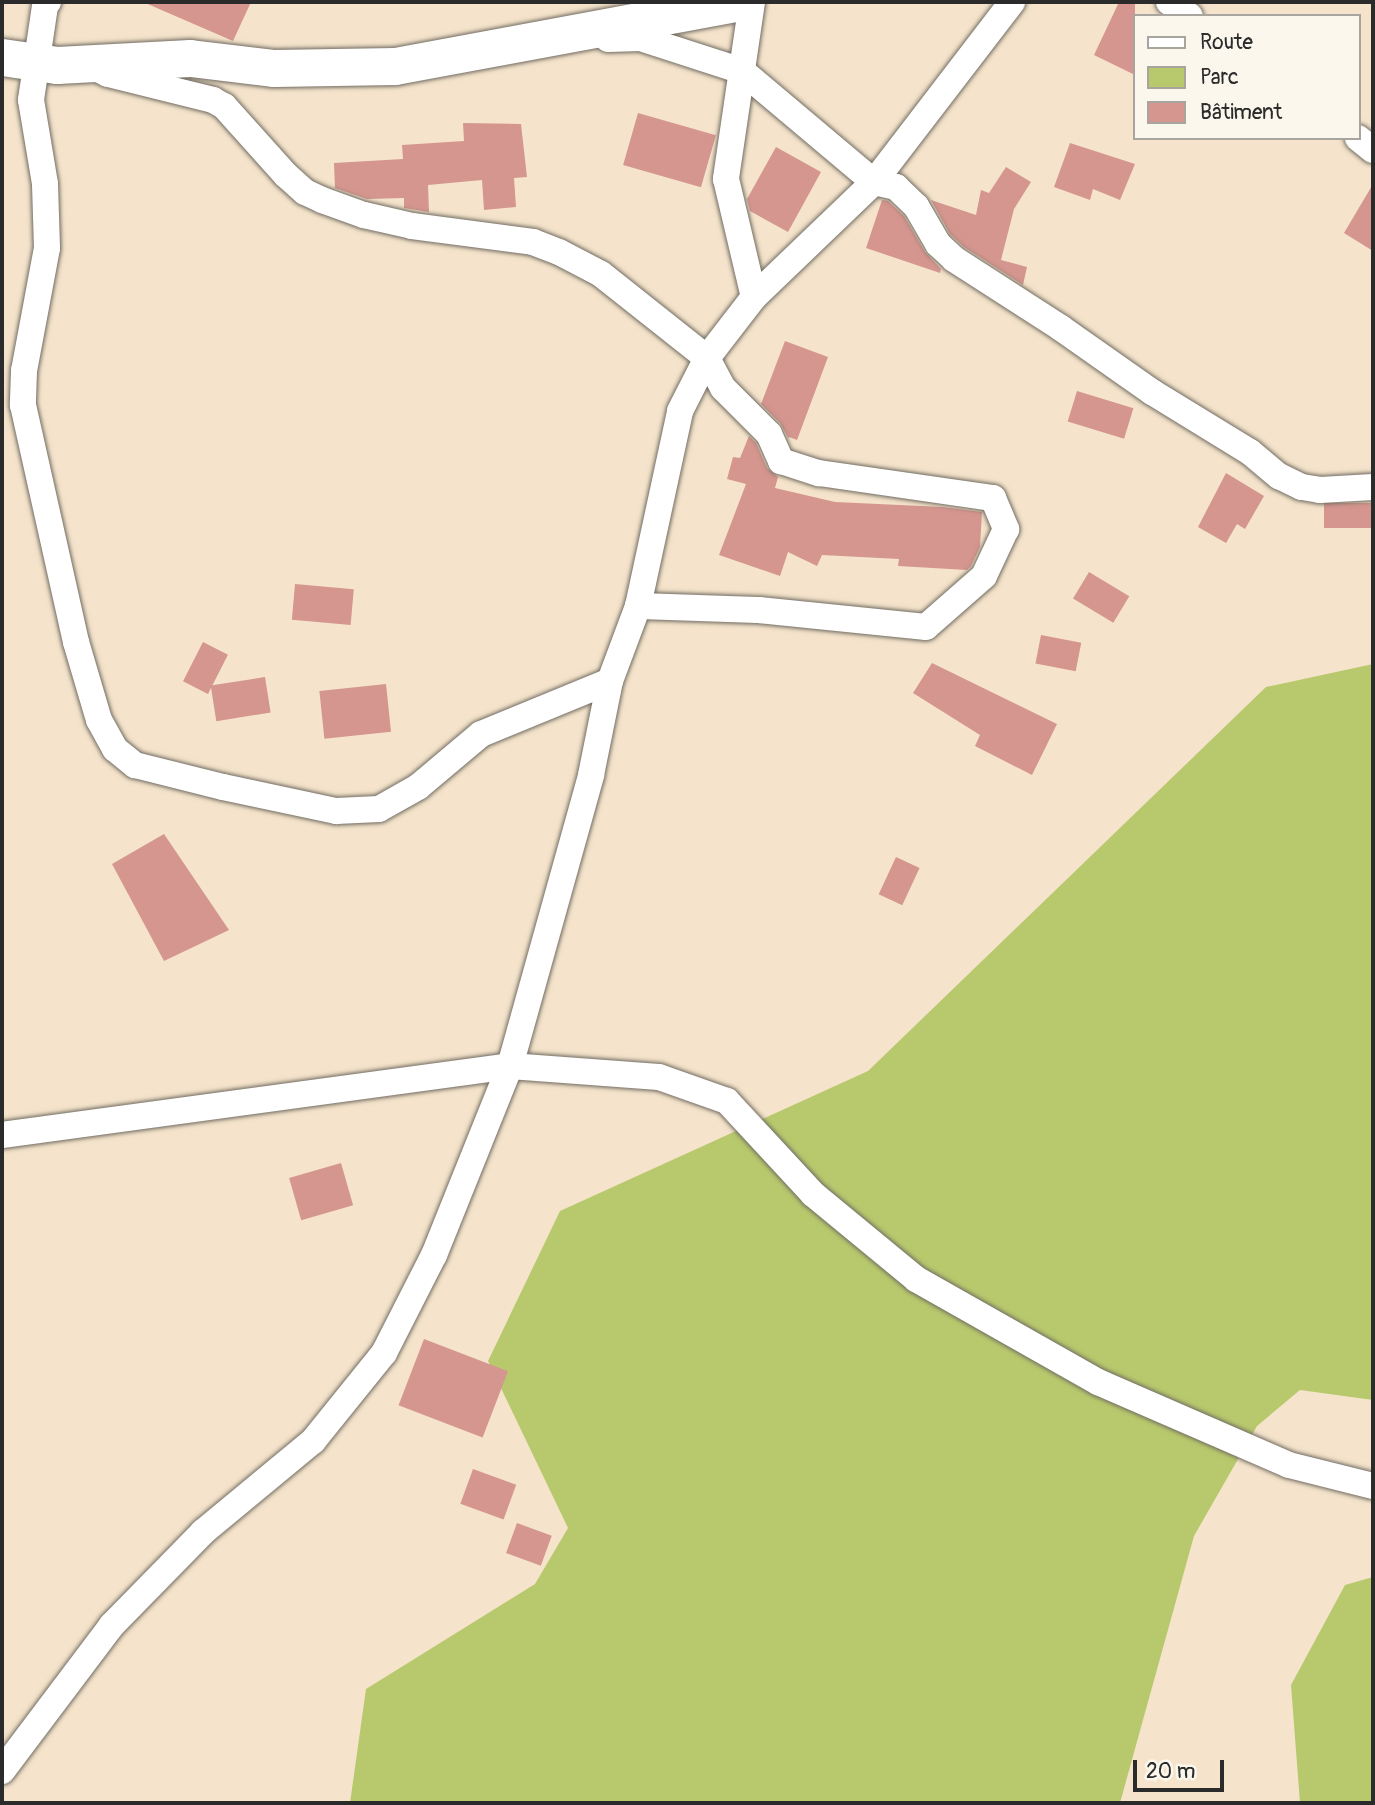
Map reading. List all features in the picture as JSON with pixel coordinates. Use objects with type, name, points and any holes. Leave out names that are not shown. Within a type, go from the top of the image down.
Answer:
[{"type":"main road","points":[[2,57],[47,64],[190,58],[274,68],[395,66],[741,2]]},
{"type":"street","points":[[37,2],[47,64]]},
{"type":"street","points":[[48,2],[47,64],[31,100],[45,184],[47,247],[24,372],[23,405],[76,642],[99,720],[115,749],[135,765],[223,787],[336,811],[379,809],[418,787],[481,734],[610,681]]},
{"type":"street","points":[[752,2],[726,179],[754,298]]},
{"type":"street","points":[[2,1771],[112,1626],[203,1532],[313,1441],[384,1353],[433,1255],[510,1066],[591,775],[610,681],[638,606],[680,411],[707,358],[754,298],[874,182],[1012,2]]},
{"type":"street","points":[[1169,2],[1187,14]]},
{"type":"street","points":[[543,40],[639,38],[742,71],[874,182],[897,187],[916,206],[938,244],[954,259],[1061,328],[1152,392],[1250,452],[1279,476],[1302,487],[1320,489],[1373,486]]},
{"type":"street","points":[[47,64],[90,64],[108,74],[213,100],[224,106],[286,175],[305,192],[322,200],[364,215],[412,226],[533,242],[559,252],[601,274],[707,358],[723,388],[769,434],[781,461],[819,473],[993,498],[1006,529],[984,576],[926,627],[759,611],[638,606]]},
{"type":"street","points":[[2,1135],[510,1066],[659,1077],[727,1101],[813,1194],[916,1279],[1098,1382],[1289,1465],[1373,1486]]},
{"type":"green space","points":[[1373,664],[1373,1400],[1300,1390],[1257,1426],[1194,1536],[1120,1803],[350,1803],[366,1689],[535,1584],[568,1528],[488,1361],[560,1211],[868,1071],[1266,687]]},
{"type":"green space","points":[[1373,1577],[1373,1803],[1300,1803],[1291,1685],[1345,1585]]},
{"type":"building","points":[[143,2],[251,2],[233,41]]},
{"type":"building","points":[[1119,2],[1135,2],[1134,75],[1094,55]]},
{"type":"building","points":[[638,113],[716,135],[701,187],[623,165]]},
{"type":"building","points":[[463,123],[521,124],[527,177],[514,178],[516,207],[484,210],[482,180],[428,185],[429,212],[404,208],[404,198],[367,199],[335,188],[334,163],[403,159],[402,145],[464,141]]},
{"type":"building","points":[[1070,143],[1135,164],[1120,200],[1093,189],[1090,200],[1054,187]]},
{"type":"building","points":[[776,147],[821,172],[788,232],[750,211],[747,199]]},
{"type":"building","points":[[1006,167],[1031,182],[1014,209],[1001,260],[1027,267],[1023,285],[964,247],[950,234],[931,200],[976,215],[981,190],[989,193]]},
{"type":"building","points":[[1373,184],[1373,251],[1344,233]]},
{"type":"building","points":[[882,200],[888,201],[904,216],[925,252],[941,269],[940,273],[866,248]]},
{"type":"building","points":[[785,341],[828,357],[797,440],[789,439],[780,423],[761,404]]},
{"type":"building","points":[[1077,391],[1133,408],[1124,439],[1068,422]]},
{"type":"building","points":[[749,436],[756,443],[767,468],[778,477],[775,488],[835,502],[943,507],[982,512],[980,547],[971,566],[967,570],[898,566],[899,559],[822,555],[817,566],[788,552],[780,576],[719,555],[746,484],[727,479],[733,457],[740,458]]},
{"type":"building","points":[[1226,473],[1264,496],[1245,529],[1237,524],[1226,543],[1198,527]]},
{"type":"building","points":[[1324,503],[1373,503],[1373,528],[1324,528]]},
{"type":"building","points":[[1089,572],[1129,596],[1113,623],[1073,599]]},
{"type":"building","points":[[295,584],[354,589],[351,625],[292,620]]},
{"type":"building","points":[[1041,635],[1081,643],[1076,671],[1035,663]]},
{"type":"building","points":[[203,642],[228,655],[208,694],[183,681]]},
{"type":"building","points":[[932,663],[1057,724],[1032,775],[975,746],[980,735],[913,693]]},
{"type":"building","points":[[265,677],[271,713],[216,721],[211,686]]},
{"type":"building","points":[[386,684],[391,732],[324,739],[319,691]]},
{"type":"building","points":[[164,834],[229,930],[164,961],[112,864]]},
{"type":"building","points":[[896,857],[920,868],[902,905],[879,894]]},
{"type":"building","points":[[341,1163],[353,1205],[301,1220],[289,1178]]},
{"type":"building","points":[[424,1339],[508,1371],[483,1438],[399,1405]]},
{"type":"building","points":[[473,1469],[516,1485],[504,1520],[460,1504]]},
{"type":"building","points":[[517,1523],[552,1536],[541,1566],[506,1553]]}]
